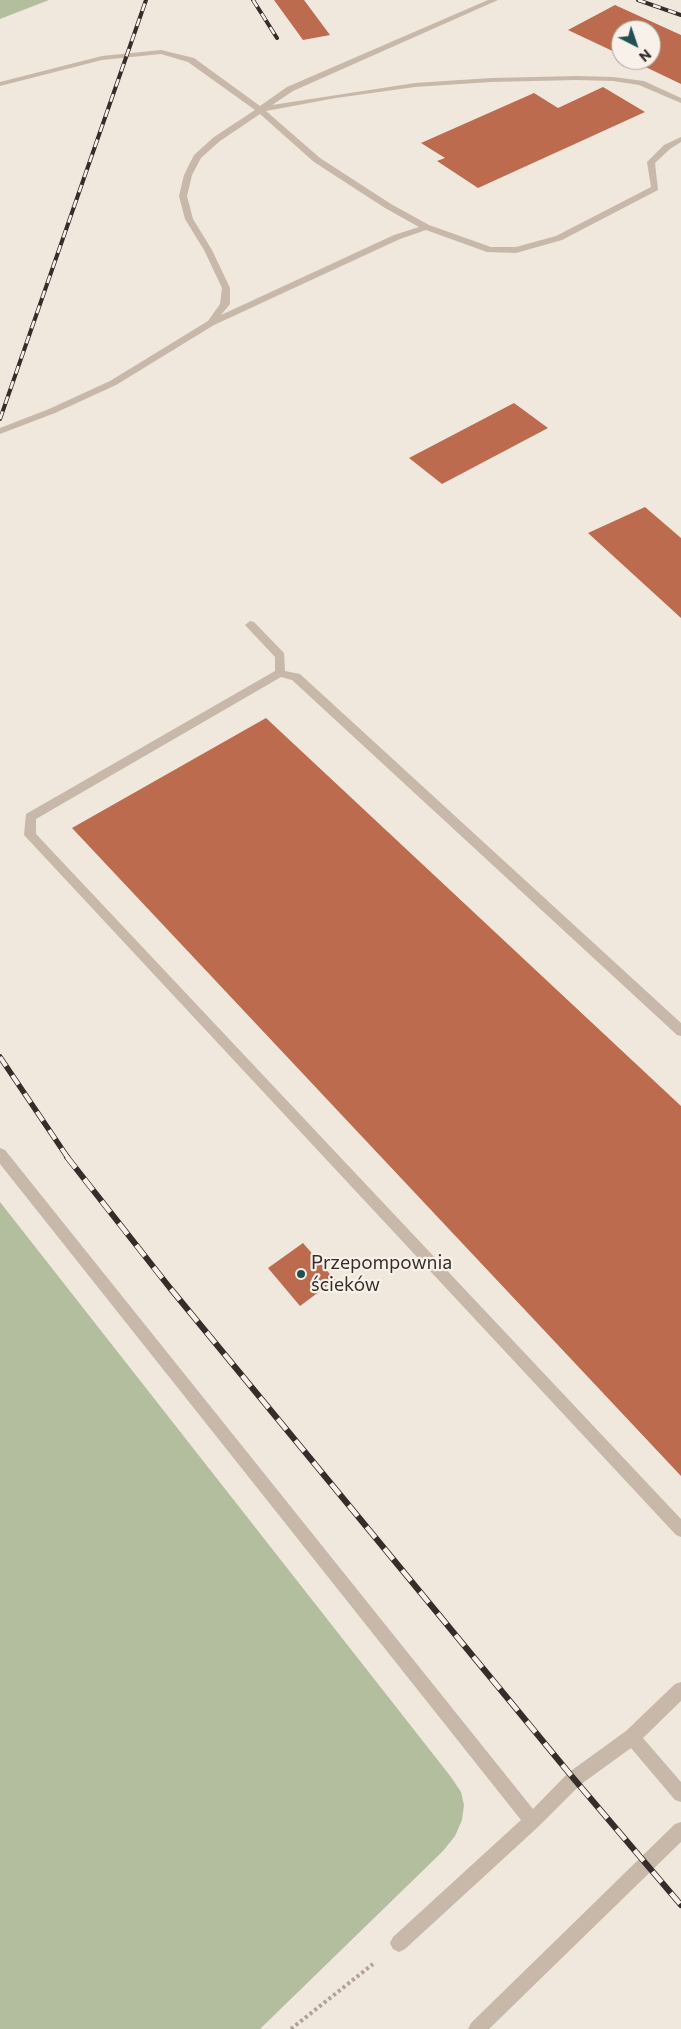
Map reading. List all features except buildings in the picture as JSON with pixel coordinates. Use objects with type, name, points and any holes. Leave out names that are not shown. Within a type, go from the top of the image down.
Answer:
[{"type":"lane","points":[[212,323],[225,304],[226,288],[208,250],[189,219],[183,196],[188,175],[197,156],[217,139],[290,89],[494,0]]},
{"type":"lane","points":[[0,84],[102,58],[161,52],[191,60],[260,110],[317,160],[388,206],[426,227],[490,250],[516,250],[559,238],[655,188],[651,162],[667,146],[681,139]]},
{"type":"lane","points":[[260,110],[336,96],[414,85],[491,80],[577,78],[613,79],[641,83],[681,102]]},
{"type":"lane","points":[[0,430],[52,411],[113,383],[212,323],[397,237],[426,227]]},
{"type":"lane","points":[[250,625],[280,656],[280,673]]},
{"type":"lane","points":[[681,1032],[296,677],[280,673],[30,817],[30,835],[681,1530]]},
{"type":"lane","points":[[0,1154],[532,1821]]},
{"type":"lane","points":[[399,1943],[532,1821],[574,1779],[632,1737],[681,1690]]},
{"type":"lane","points":[[632,1737],[681,1794]]},
{"type":"lane","points":[[478,2029],[681,1830]]},
{"type":"path","points":[[291,2029],[399,1943]]},
{"type":"green space","points":[[0,0],[49,0],[0,19]]},
{"type":"green space","points":[[0,1202],[461,1792],[464,1805],[462,1820],[455,1836],[443,1851],[260,2029],[0,2029]]},
{"type":"railway","points":[[0,419],[146,0]]},
{"type":"railway","points":[[253,0],[277,38]]},
{"type":"railway","points":[[638,0],[681,15]]},
{"type":"railway","points":[[0,1057],[68,1158]]},
{"type":"railway","points":[[67,1157],[170,1288],[574,1779],[681,1905]]},
{"type":"place","name":"Przepompownia ścieków","points":[[301,1274]]}]
